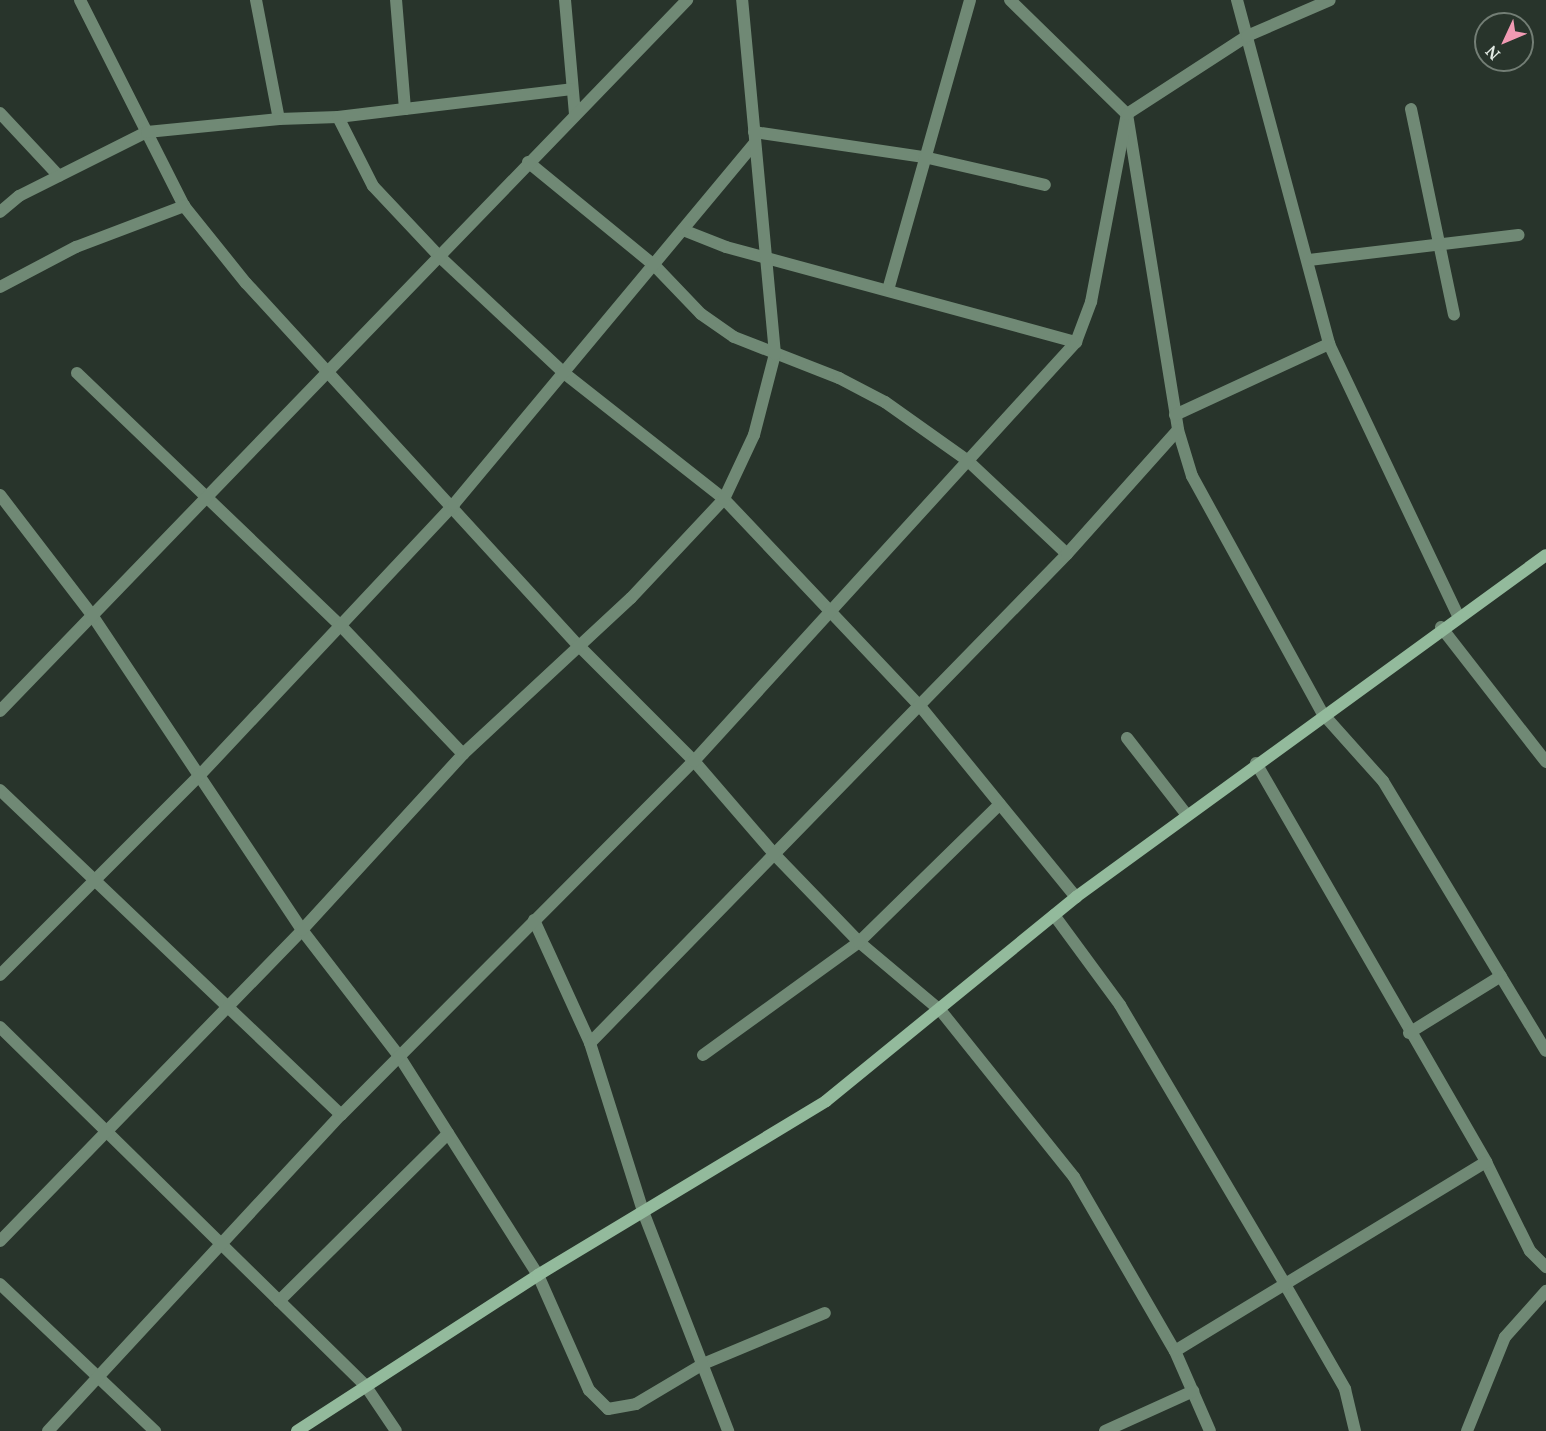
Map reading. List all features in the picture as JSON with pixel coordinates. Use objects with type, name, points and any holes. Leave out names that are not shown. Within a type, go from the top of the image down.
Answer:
[{"type":"street","points":[[80,0],[184,206],[246,283],[454,504],[578,645],[694,761],[775,855],[859,942],[940,1011],[1074,1177],[1175,1351],[1210,1431]]},
{"type":"street","points":[[256,0],[279,118]]},
{"type":"street","points":[[396,0],[405,109]]},
{"type":"street","points":[[565,0],[575,115]]},
{"type":"street","points":[[0,711],[207,497],[327,367],[440,257],[528,162],[687,0]]},
{"type":"street","points":[[0,1240],[106,1133],[227,1004],[302,930],[463,754],[676,553],[724,499],[754,435],[775,354],[741,0]]},
{"type":"street","points":[[888,290],[970,0]]},
{"type":"street","points":[[1010,0],[1127,114],[1175,415],[1192,477],[1323,714],[1383,781],[1546,1051]]},
{"type":"street","points":[[1237,0],[1309,260],[1329,344],[1458,615]]},
{"type":"street","points":[[48,1431],[341,1115],[694,761],[1076,342],[1091,302],[1127,114],[1247,36],[1330,0]]},
{"type":"street","points":[[0,212],[59,176],[147,132],[279,118],[338,117],[572,89]]},
{"type":"street","points":[[1411,109],[1454,315]]},
{"type":"street","points":[[0,113],[59,176]]},
{"type":"street","points":[[338,117],[373,186],[440,257],[564,373],[724,499],[831,609],[920,706],[1076,897]]},
{"type":"street","points":[[755,138],[924,158],[1045,185]]},
{"type":"street","points":[[0,975],[199,776],[454,504],[683,230],[755,138]]},
{"type":"street","points":[[528,162],[654,265],[701,315],[775,354],[885,402],[967,460],[1066,554]]},
{"type":"street","points":[[0,287],[76,247],[184,206]]},
{"type":"street","points":[[683,230],[766,256],[1076,342]]},
{"type":"street","points":[[1309,260],[1519,234]]},
{"type":"street","points":[[1175,415],[1329,344]]},
{"type":"street","points":[[77,373],[341,626],[463,754]]},
{"type":"street","points":[[590,1043],[1066,554],[1178,430]]},
{"type":"street","points":[[0,495],[92,615],[302,930],[399,1056],[538,1275],[589,1390],[608,1409],[636,1404],[703,1364],[825,1313]]},
{"type":"street","points":[[297,1431],[538,1275],[644,1214],[826,1101],[940,1011],[1076,897],[1441,627],[1546,555]]},
{"type":"street","points":[[1441,627],[1546,762]]},
{"type":"street","points":[[1127,738],[1187,815]]},
{"type":"street","points":[[1256,764],[1409,1033],[1486,1162],[1530,1251],[1546,1267]]},
{"type":"street","points":[[0,790],[96,877],[341,1115]]},
{"type":"street","points":[[703,1055],[859,942],[1000,804]]},
{"type":"street","points":[[1054,915],[1120,1005],[1283,1281],[1345,1389],[1355,1431]]},
{"type":"street","points":[[534,920],[590,1043],[644,1214],[728,1431]]},
{"type":"street","points":[[1409,1033],[1501,976]]},
{"type":"street","points":[[0,1027],[365,1385],[396,1431]]},
{"type":"street","points":[[279,1301],[448,1134]]},
{"type":"street","points":[[1175,1351],[1283,1281],[1486,1162]]},
{"type":"street","points":[[0,1284],[155,1431]]},
{"type":"street","points":[[1467,1431],[1505,1337],[1546,1291]]},
{"type":"street","points":[[1105,1431],[1193,1391]]}]
